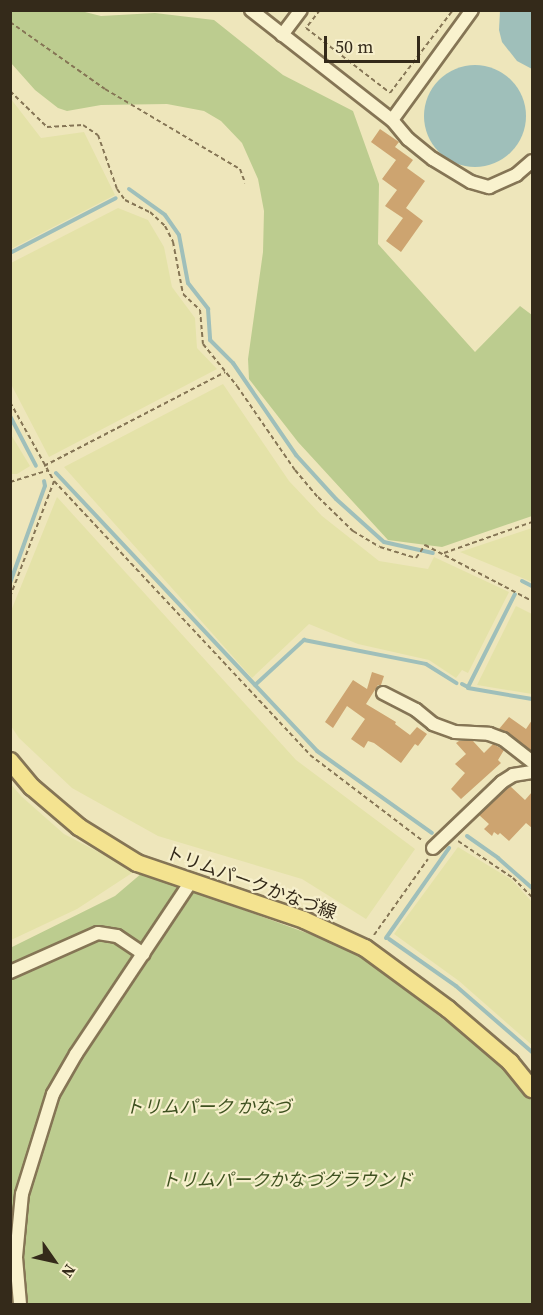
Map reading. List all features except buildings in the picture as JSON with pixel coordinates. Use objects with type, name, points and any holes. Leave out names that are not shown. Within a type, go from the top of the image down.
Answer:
[{"type":"main road","name":"トリムパークかなづ線","points":[[10,761],[32,787],[79,827],[137,863],[190,883],[304,920],[365,948],[448,1010],[510,1062],[532,1089]]},
{"type":"street","points":[[251,10],[392,120],[408,139],[433,159],[471,182],[489,187],[516,174],[532,161]]},
{"type":"street","points":[[282,35],[301,10]]},
{"type":"street","points":[[392,120],[472,10]]},
{"type":"street","points":[[383,693],[416,710],[433,724],[454,732],[489,734],[503,739],[532,762]]},
{"type":"street","points":[[431,852],[502,782],[513,775],[532,772]]},
{"type":"street","points":[[20,1305],[16,1257],[22,1194],[53,1094],[100,1018],[190,883]]},
{"type":"street","points":[[10,972],[98,933],[117,936],[144,954]]},
{"type":"path","points":[[320,10],[306,28],[390,93],[453,10]]},
{"type":"path","points":[[10,22],[105,89],[240,169],[245,183]]},
{"type":"path","points":[[10,91],[47,127],[83,125],[99,135],[117,189],[125,200],[150,212],[165,226],[173,242],[183,294],[200,310],[203,344],[295,470],[318,497],[353,531],[380,546],[416,558],[425,545],[532,601]]},
{"type":"path","points":[[44,466],[225,372]]},
{"type":"path","points":[[10,402],[54,481],[310,755],[431,852],[365,948]]},
{"type":"path","points":[[10,482],[47,471]]},
{"type":"path","points":[[10,597],[54,481]]},
{"type":"path","points":[[444,554],[532,522]]},
{"type":"path","points":[[454,839],[513,878],[532,897]]},
{"type":"shaded area","points":[[11,99],[41,138],[84,132],[115,195],[11,249]]},
{"type":"shaded area","points":[[118,208],[148,220],[164,247],[172,287],[195,318],[197,348],[217,369],[49,457],[11,384],[11,263]]},
{"type":"shaded area","points":[[223,384],[289,481],[322,516],[379,561],[428,569],[434,557],[509,592],[468,673],[462,670],[456,678],[429,660],[358,644],[309,624],[252,678],[64,467]]},
{"type":"shaded area","points":[[10,433],[30,466],[17,474],[11,474]]},
{"type":"shaded area","points":[[57,497],[296,760],[415,849],[366,919],[302,879],[158,836],[72,788],[19,738],[11,726],[11,611]]},
{"type":"shaded area","points":[[532,528],[532,582],[460,552]]},
{"type":"shaded area","points":[[516,606],[532,614],[532,694],[477,685]]},
{"type":"shaded area","points":[[10,783],[21,796],[64,834],[135,871],[77,909],[11,940]]},
{"type":"shaded area","points":[[458,847],[512,880],[532,902],[532,1045],[459,981],[394,934]]},
{"type":"green space","points":[[10,11],[81,11],[101,16],[155,13],[214,20],[283,75],[353,111],[379,184],[378,244],[475,352],[520,306],[532,315],[532,516],[442,547],[388,540],[298,442],[249,379],[248,359],[263,252],[264,211],[258,179],[242,143],[221,121],[204,111],[167,104],[101,105],[67,111],[58,108],[35,90],[11,63]]},
{"type":"green space","name":"トリムパーク かなづ","points":[[142,873],[356,951],[507,1069],[532,1096],[532,1304],[11,1304],[10,948],[115,896]]},
{"type":"water","points":[[500,11],[532,11],[532,69],[517,61],[502,42],[499,30]]},
{"type":"water","points":[[475,65],[494,69],[511,80],[522,97],[526,116],[522,135],[511,152],[494,163],[475,167],[456,163],[439,152],[428,135],[424,116],[428,97],[439,80],[456,69]]},
{"type":"waterway","points":[[129,189],[165,215],[179,235],[188,283],[208,309],[210,340],[233,363],[296,455],[336,499],[384,542],[433,553]]},
{"type":"waterway","points":[[10,253],[116,198]]},
{"type":"waterway","points":[[10,416],[36,466]]},
{"type":"waterway","points":[[56,473],[317,751],[432,833]]},
{"type":"waterway","points":[[10,583],[45,486],[44,481]]},
{"type":"waterway","points":[[522,581],[532,586]]},
{"type":"waterway","points":[[462,684],[468,687],[515,594]]},
{"type":"waterway","points":[[255,685],[304,640],[426,664],[456,683]]},
{"type":"waterway","points":[[468,688],[532,699]]},
{"type":"waterway","points":[[467,836],[498,858],[532,888]]},
{"type":"waterway","points":[[386,938],[449,848]]},
{"type":"waterway","points":[[389,939],[456,986],[532,1052]]},
{"type":"park label","name":"トリムパークかなづグラウンド","points":[[287,1180]]}]
